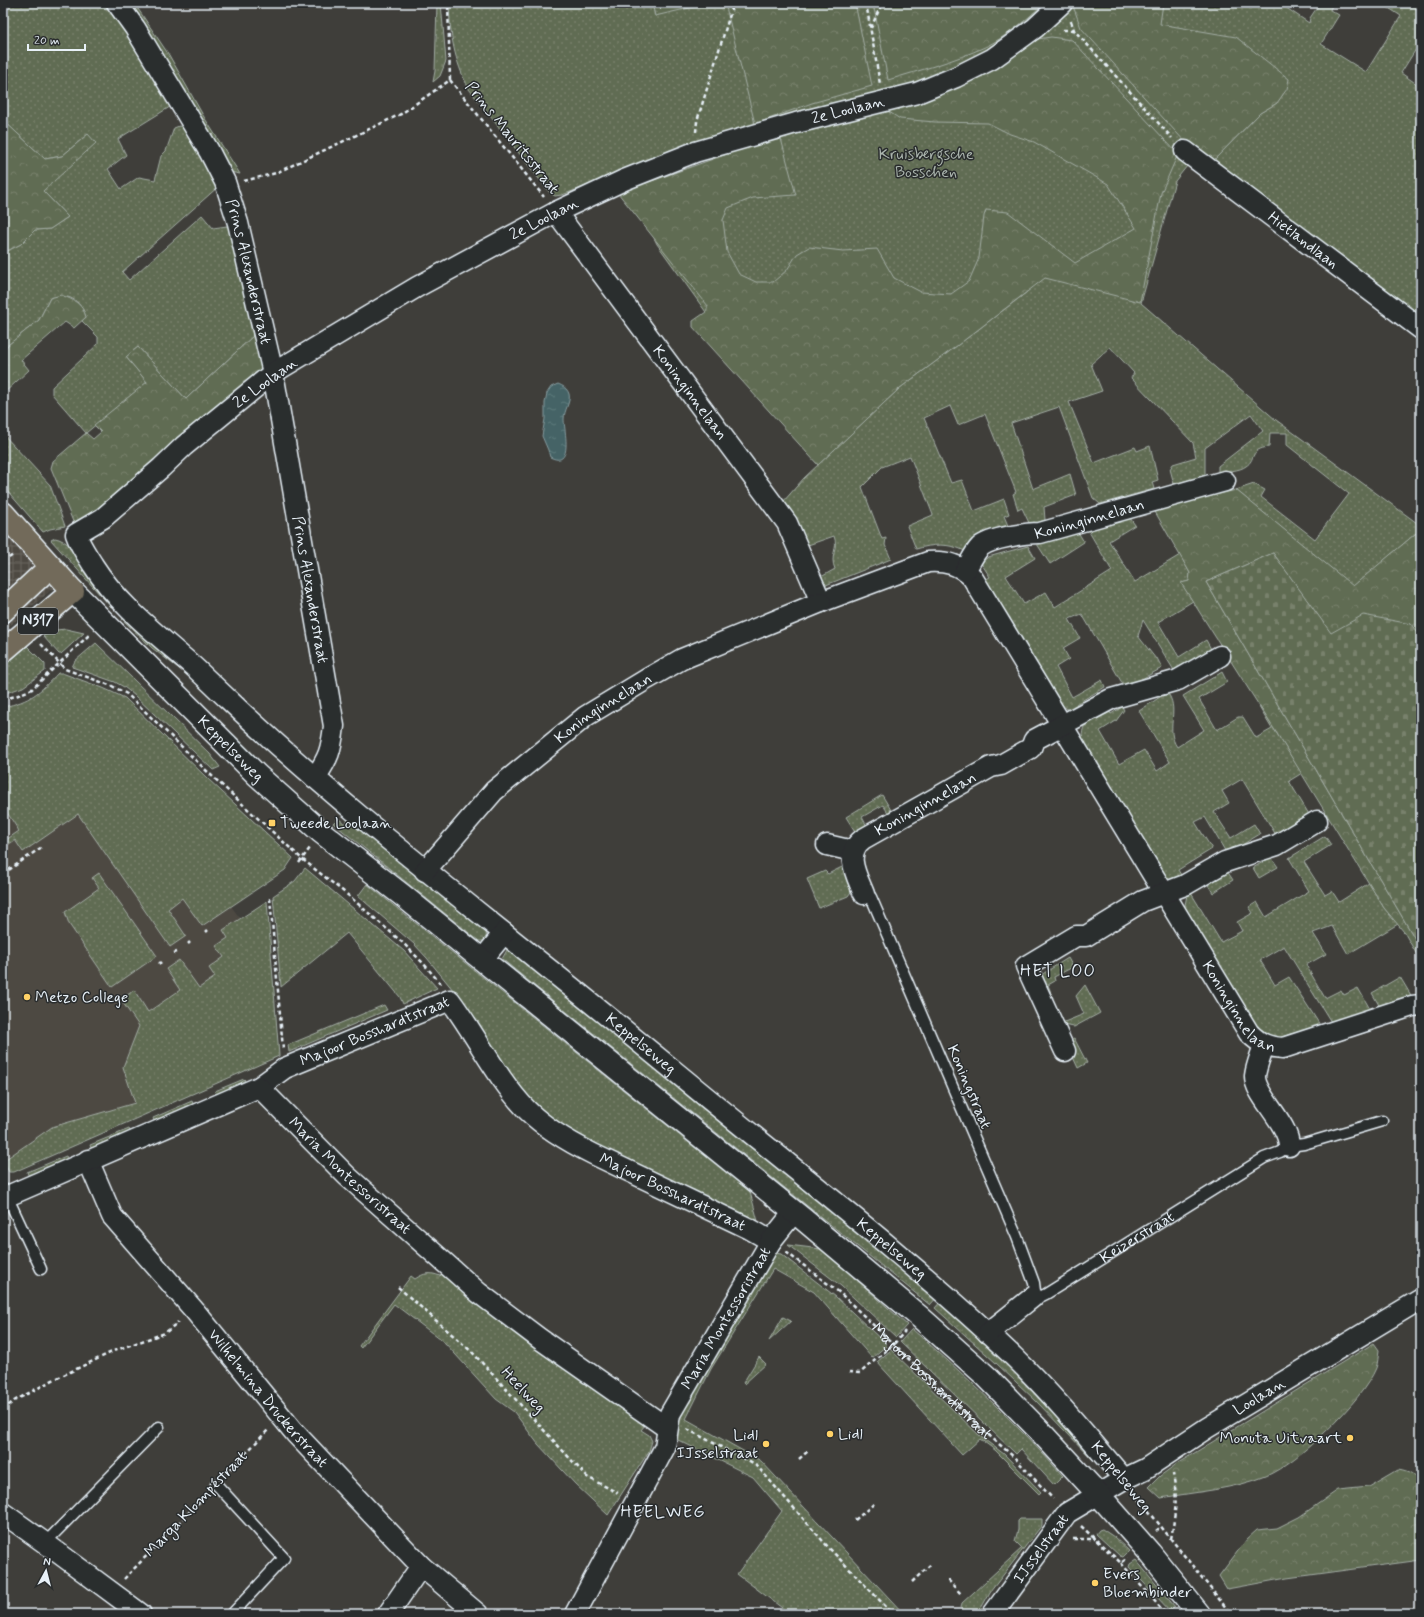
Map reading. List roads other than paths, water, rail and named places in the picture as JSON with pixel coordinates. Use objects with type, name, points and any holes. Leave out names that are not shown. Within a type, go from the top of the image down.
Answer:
[{"type":"main road","name":"Keppelseweg","points":[[3,513],[73,591],[257,775],[321,832],[402,895],[794,1212],[921,1318],[986,1376],[1098,1494],[1150,1553],[1198,1614]]},
{"type":"main road","name":"N317","points":[[3,611],[50,567]]},
{"type":"main road","name":"N317","points":[[3,651],[73,591]]},
{"type":"street","name":"Prins Alexanderstraat","points":[[117,3],[147,48],[209,151],[225,182],[238,223],[273,373],[334,726],[331,751],[315,778]]},
{"type":"street","name":"2e Loolaan","points":[[76,534],[103,518],[184,446],[273,373],[417,287],[556,212],[624,180],[695,152],[796,123],[883,102],[923,90],[992,59],[1035,28],[1066,10]]},
{"type":"street","name":"Hietlandlaan","points":[[1185,151],[1421,329]]},
{"type":"street","name":"Koninginnelaan","points":[[556,212],[787,524],[821,602]]},
{"type":"street","name":"Koninginnelaan","points":[[965,571],[981,547],[987,543],[1024,533],[1040,533],[1225,481]]},
{"type":"street","name":"Keppelseweg","points":[[76,534],[80,544],[104,582],[124,605],[156,635],[192,665],[274,743],[425,871],[504,933],[847,1212],[988,1334],[1063,1408],[1124,1479]]},
{"type":"street","name":"Koninginnelaan","points":[[425,871],[494,791],[586,716],[646,679],[682,659],[821,602],[928,562],[941,561],[955,564],[972,577],[1163,893],[1249,1033],[1257,1041],[1264,1045],[1283,1048],[1412,1006],[1421,1005]]},
{"type":"street","name":"Koninginnelaan","points":[[853,851],[857,844],[863,839],[992,766],[1001,766],[1031,748],[1034,740],[1062,724],[1111,699],[1178,680],[1220,656]]},
{"type":"street","points":[[1065,1051],[1026,966],[1076,936],[1086,936],[1143,901],[1185,885],[1225,862],[1277,845],[1317,821]]},
{"type":"street","points":[[827,845],[853,851],[852,865],[864,894]]},
{"type":"street","points":[[482,960],[504,933]]},
{"type":"street","name":"Majoor Bosshardtstraat","points":[[259,1087],[285,1068],[450,1000],[468,1024],[511,1091],[527,1110],[546,1126],[592,1154],[750,1229],[771,1241]]},
{"type":"street","points":[[1264,1045],[1257,1068],[1256,1082],[1287,1134],[1289,1146]]},
{"type":"street","points":[[5,1197],[259,1087]]},
{"type":"street","name":"Maria Montessoristraat","points":[[259,1087],[346,1176],[479,1293],[547,1344],[667,1424]]},
{"type":"street","name":"Wilhelmina Druckerstraat","points":[[88,1160],[112,1216],[194,1310],[282,1416],[420,1566],[478,1614]]},
{"type":"street","name":"Maria Montessoristraat","points":[[575,1614],[665,1446],[667,1424],[670,1414],[771,1241],[794,1212]]},
{"type":"street","name":"Keizerstraat","points":[[988,1334],[1033,1297]]},
{"type":"street","name":"Loolaan","points":[[1098,1494],[1145,1469],[1207,1428],[1421,1299]]},
{"type":"street","name":"IJsselstraat","points":[[993,1614],[1067,1513],[1098,1494]]},
{"type":"street","points":[[3,1513],[45,1542],[141,1614]]},
{"type":"street","points":[[388,1614],[420,1566]]},
{"type":"lane","name":"Koningstraat","points":[[864,894],[871,897],[1017,1237],[1034,1283],[1035,1290],[1033,1297]]},
{"type":"lane","name":"Keizerstraat","points":[[1033,1297],[1040,1297],[1046,1294],[1264,1158],[1280,1152],[1289,1146],[1304,1144],[1382,1121]]},
{"type":"lane","points":[[5,1197],[41,1269]]},
{"type":"lane","points":[[45,1542],[159,1427]]},
{"type":"lane","points":[[216,1484],[284,1558],[232,1614]]},
{"type":"water","points":[[558,384],[566,389],[569,397],[564,419],[566,439],[565,453],[562,458],[557,459],[550,457],[542,436],[547,393],[551,387]]},
{"type":"place","name":"Tweede Loolaan","points":[[272,823]]},
{"type":"place","name":"Metzo College","points":[[27,997]]},
{"type":"place","name":"Lidl","points":[[830,1434]]},
{"type":"place","name":"Monuta Uitvaart","points":[[1350,1438]]},
{"type":"place","name":"Lidl IJsselstraat","points":[[766,1444]]},
{"type":"place","name":"Evers Bloembinder","points":[[1095,1583]]},
{"type":"district","name":"HET LOO","points":[[1058,971]]},
{"type":"district","name":"HEELWEG","points":[[663,1512]]},
{"type":"park label","name":"Kruisbergsche Bosschen","points":[[926,163]]}]
